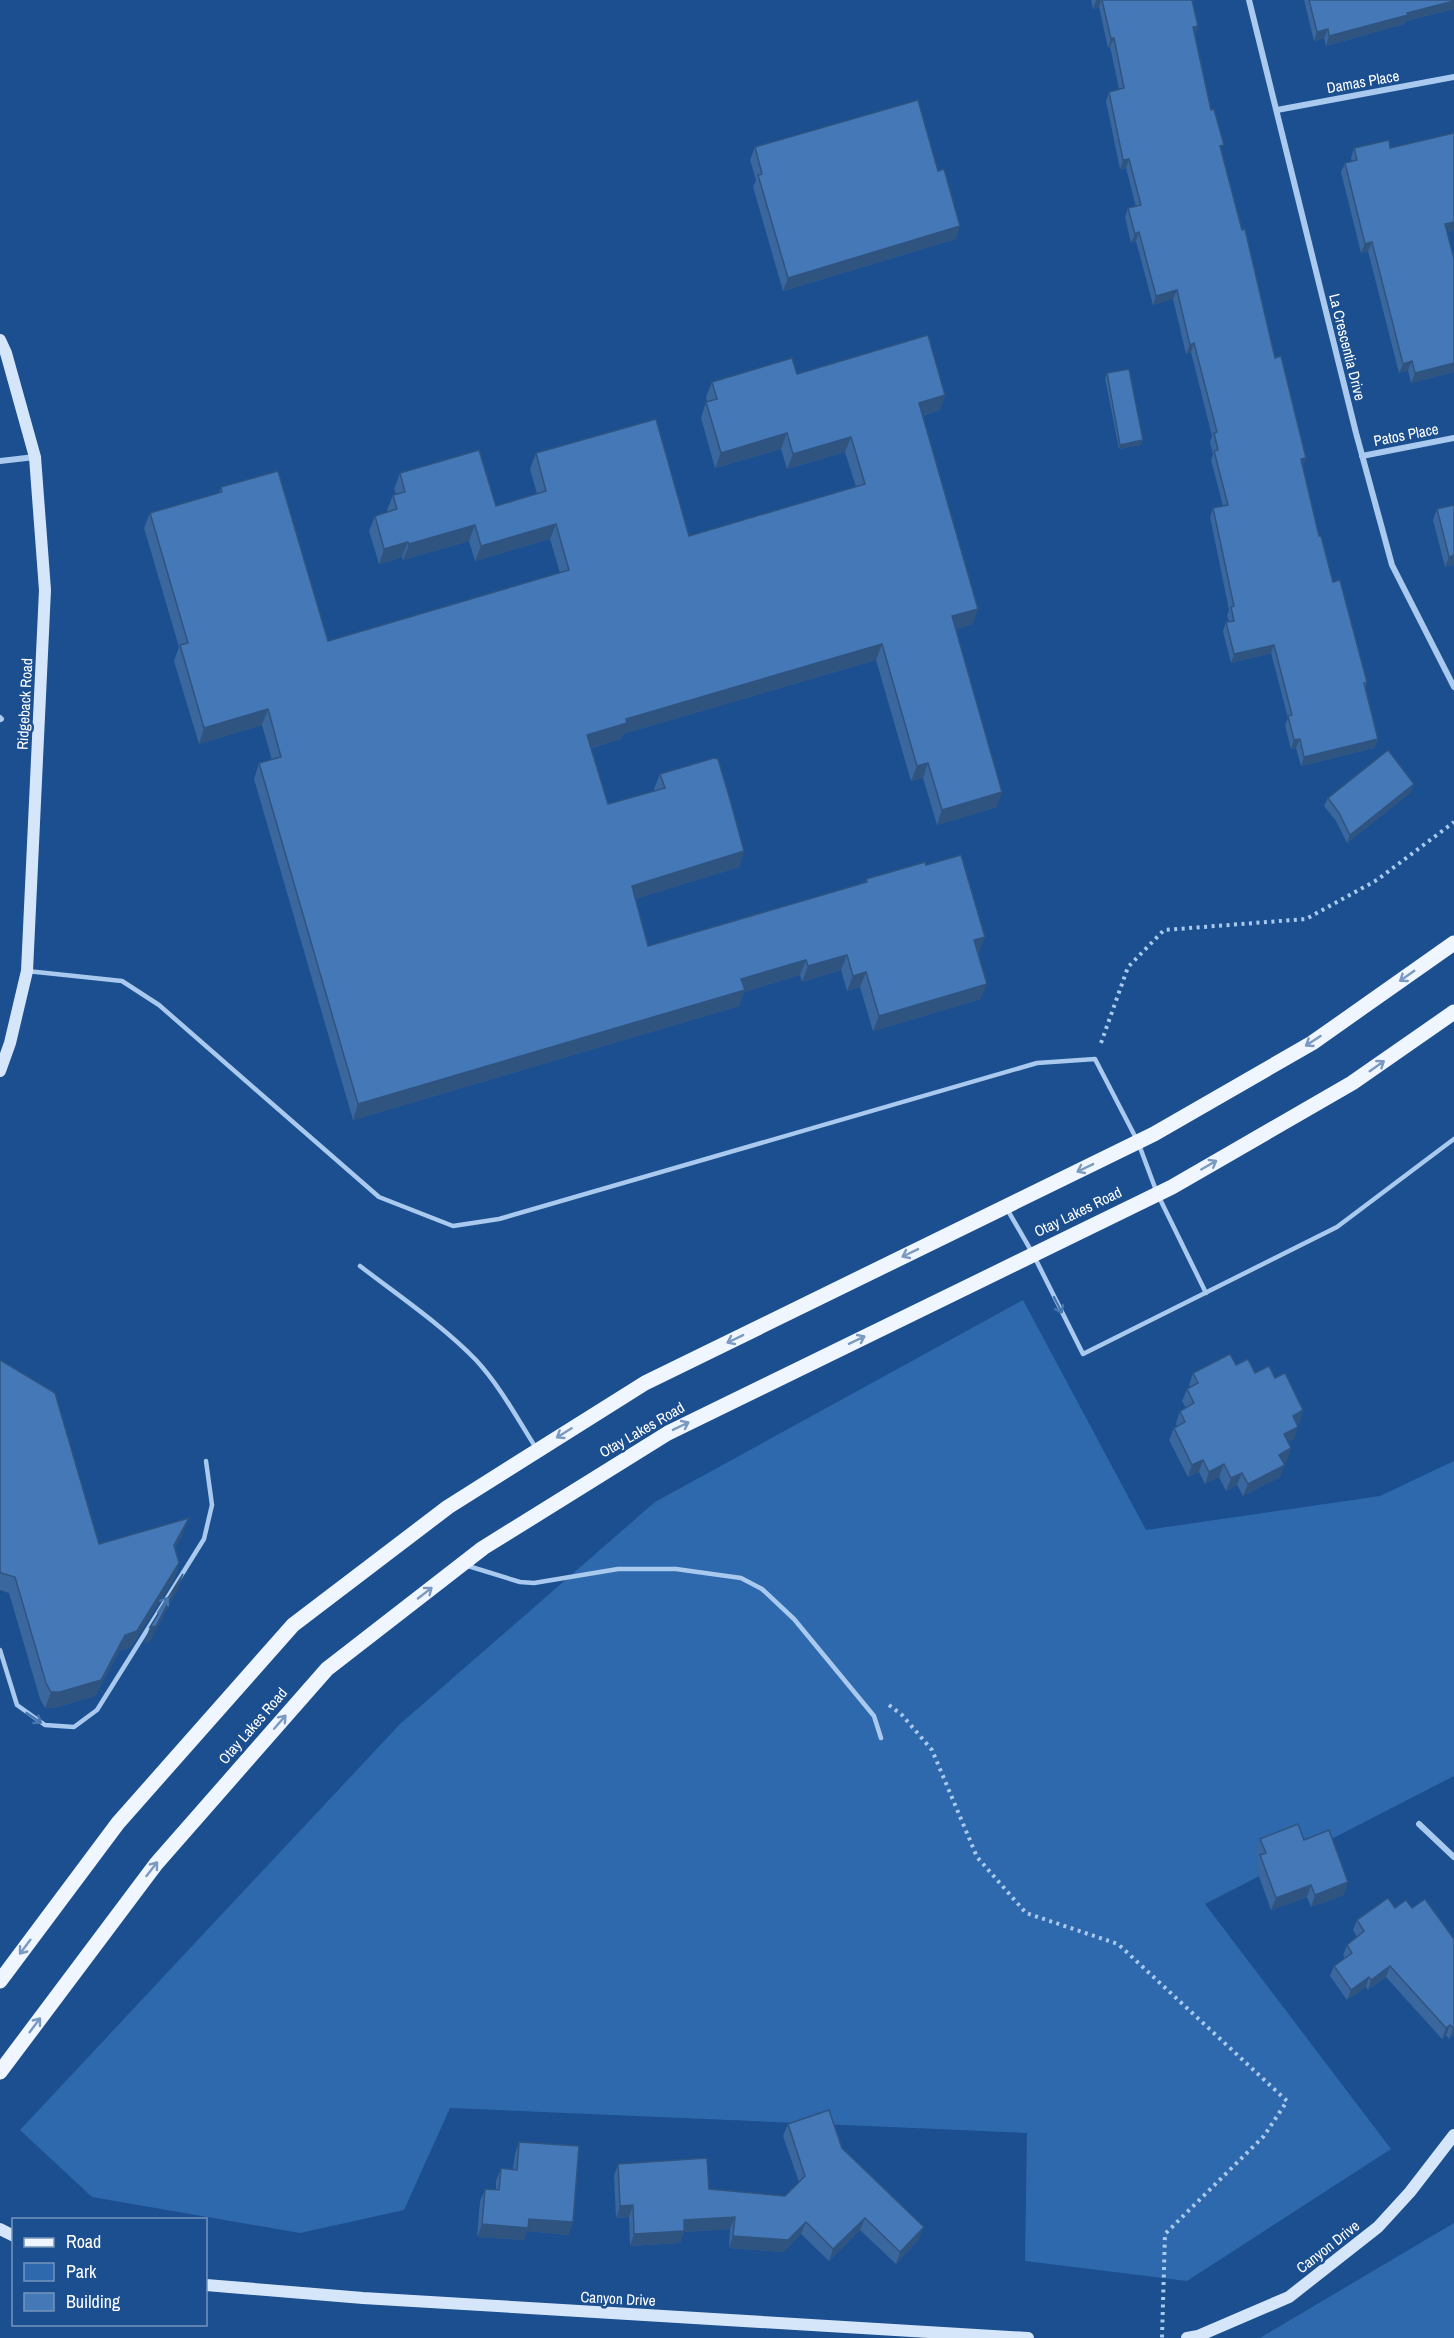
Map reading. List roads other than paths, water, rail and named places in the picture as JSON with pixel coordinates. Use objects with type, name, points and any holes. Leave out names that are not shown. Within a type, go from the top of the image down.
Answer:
[{"type":"main road","points":[[0,1981],[118,1823],[293,1625],[448,1507],[645,1383],[1138,1142],[1312,1043],[1454,943]]},
{"type":"main road","name":"Otay Lakes Road","points":[[0,2072],[156,1864],[327,1669],[483,1548],[668,1433],[1158,1193],[1352,1083],[1454,1012]]},
{"type":"street","name":"La Crescentia Drive","points":[[1249,0],[1362,456],[1392,565],[1454,687]]},
{"type":"street","name":"Damas Place","points":[[1277,110],[1454,77]]},
{"type":"street","name":"Ridgeback Road","points":[[0,340],[6,353],[35,457],[45,590],[27,971],[10,1043],[0,1071]]},
{"type":"street","name":"Patos Place","points":[[1362,456],[1454,438]]},
{"type":"street","points":[[0,461],[35,457]]},
{"type":"street","points":[[1419,1824],[1454,1857]]},
{"type":"street","name":"Canyon Drive","points":[[1187,2338],[1198,2336],[1289,2296],[1378,2227],[1410,2192],[1454,2135]]},
{"type":"street","name":"Canyon Drive","points":[[207,2285],[374,2299],[1028,2338]]},
{"type":"lane","points":[[27,971],[122,981],[159,1005],[379,1197],[453,1226],[499,1218],[1037,1063],[1095,1059],[1138,1142],[1158,1193],[1206,1293]]},
{"type":"lane","points":[[1006,1207],[1033,1254],[1083,1354],[1337,1227],[1454,1139]]},
{"type":"lane","points":[[360,1266],[420,1312],[475,1359],[498,1386],[538,1450]]},
{"type":"lane","points":[[0,1650],[17,1706],[45,1725],[74,1727],[97,1710],[204,1539],[212,1505],[206,1461]]},
{"type":"lane","points":[[463,1564],[520,1582],[534,1583],[618,1569],[676,1569],[741,1578],[762,1589],[794,1619],[874,1716],[881,1738]]}]
